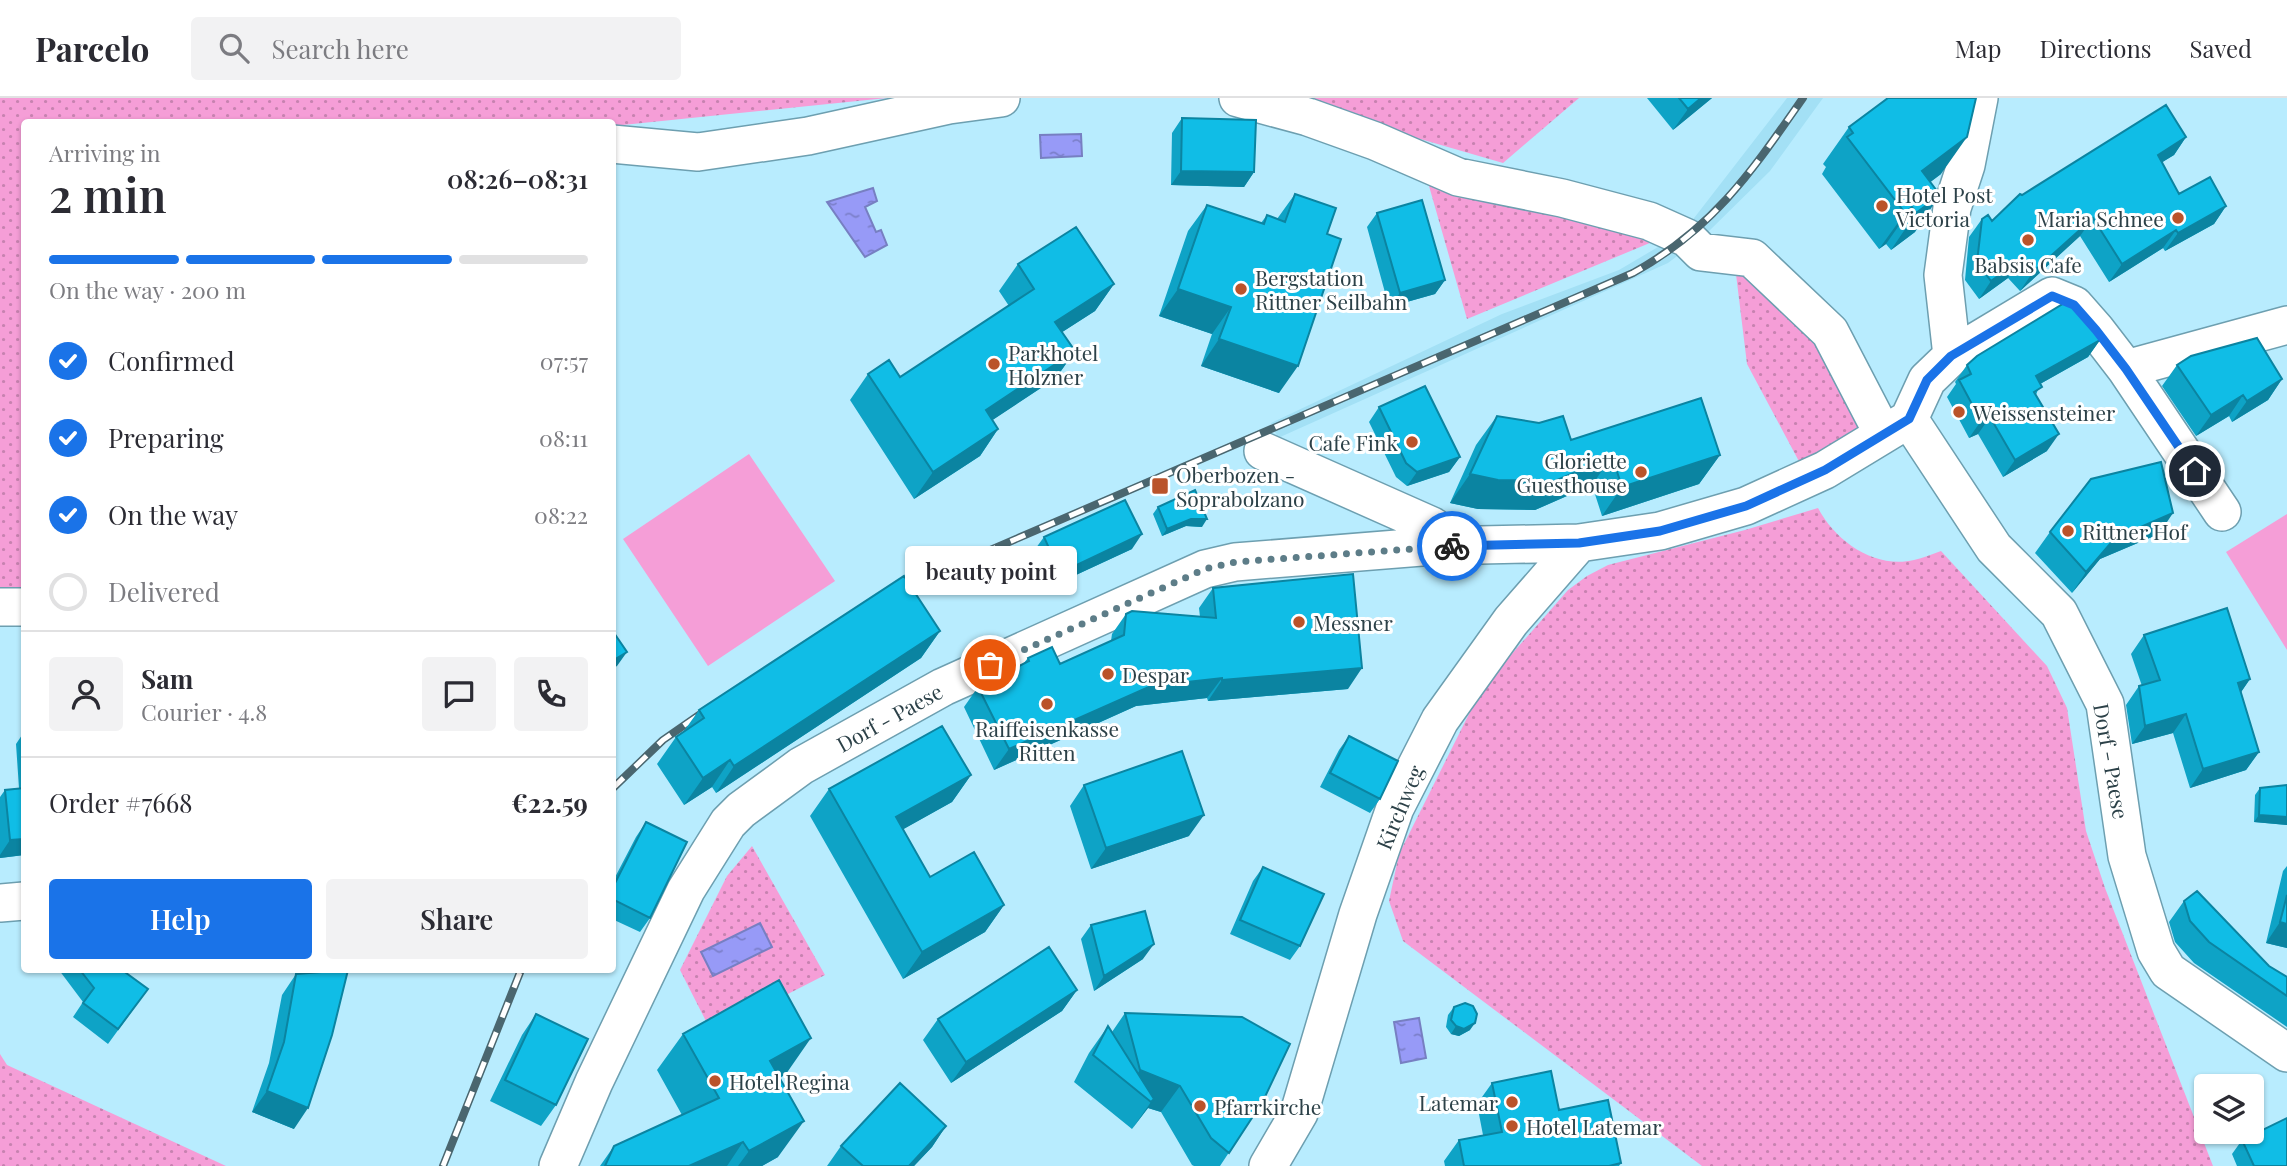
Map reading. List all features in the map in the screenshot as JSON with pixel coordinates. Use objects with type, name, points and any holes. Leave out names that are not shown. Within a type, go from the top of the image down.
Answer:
[{"type":"street","points":[[616,144],[698,152],[807,136],[949,105],[1001,98]]},
{"type":"street","points":[[1238,98],[1308,117],[1375,141],[1458,177],[1562,198],[1649,221],[1687,238],[1700,252],[1752,258],[1830,332],[1896,427],[1927,380],[1951,356],[2052,296],[2074,305],[2126,369],[2222,512]]},
{"type":"street","points":[[1951,356],[1943,275],[1952,208],[1966,165],[1979,98]]},
{"type":"street","points":[[2126,369],[2287,325]]},
{"type":"street","name":"Dorf - Paese","points":[[558,1166],[594,1082],[686,890],[728,823],[741,810],[801,766],[943,687],[1205,569],[1235,562],[1434,546],[1579,543],[1660,531],[1746,506],[1825,470],[1896,427],[1994,548],[2059,612],[2105,704],[2127,856],[2155,951],[2168,971],[2287,1053]]},
{"type":"street","points":[[1263,451],[1432,526],[1434,546]]},
{"type":"street","name":"Kirchweg","points":[[1268,1166],[1299,1113],[1358,914],[1395,808],[1440,720],[1511,621],[1579,543]]},
{"type":"street","points":[[0,607],[21,607]]},
{"type":"street","points":[[0,903],[21,901]]},
{"type":"shaded area","points":[[0,98],[887,98],[616,126],[616,119],[21,119],[21,619],[0,618]]},
{"type":"shaded area","points":[[1279,98],[1579,98],[1503,163]]},
{"type":"shaded area","points":[[1787,98],[1823,98],[1770,171],[1706,234],[1668,263],[1278,438],[1271,423],[1502,314],[1619,270],[1658,247],[1691,222]]},
{"type":"shaded area","points":[[1427,179],[1608,225],[1657,240],[1467,319]]},
{"type":"shaded area","points":[[1735,266],[1825,336],[1874,429],[1802,467],[1747,364]]},
{"type":"shaded area","points":[[749,454],[835,581],[708,666],[623,539]]},
{"type":"shaded area","points":[[1818,508],[1835,532],[1846,542],[1871,556],[1899,562],[1941,551],[2047,666],[2067,708],[2086,831],[2105,888],[2194,1117],[2194,1144],[2204,1144],[2213,1166],[1702,1166],[1403,941],[1389,901],[1399,854],[1482,688],[1568,590],[1587,576],[1608,565],[1745,530]]},
{"type":"shaded area","points":[[2287,514],[2287,650],[2226,552]]},
{"type":"shaded area","points":[[752,846],[825,975],[712,1033],[680,970],[727,876]]},
{"type":"shaded area","points":[[0,1054],[7,1065],[226,1166],[0,1166]]},
{"type":"water","points":[[1081,134],[1082,156],[1041,158],[1040,135]]},
{"type":"water","points":[[873,188],[877,201],[865,207],[876,232],[881,230],[887,245],[865,257],[827,202]]},
{"type":"water","points":[[760,923],[772,947],[713,976],[701,952]]},
{"type":"water","points":[[1419,1018],[1426,1058],[1401,1063],[1394,1022]]},
{"type":"building","points":[[1679,98],[1701,98],[1688,109]]},
{"type":"building","points":[[1888,98],[1976,98],[1967,137],[1922,171],[1940,195],[1916,213],[1912,207],[1905,213],[1847,137],[1853,133],[1849,127]]},
{"type":"building","points":[[2166,105],[2186,137],[2158,155],[2179,194],[2210,177],[2226,206],[2178,233],[2176,230],[2122,264],[2093,218],[2033,272],[2020,260],[1991,281],[1977,262],[1982,219],[1988,215],[1992,221],[2020,194]]},
{"type":"building","points":[[1182,118],[1256,120],[1254,172],[1181,171]]},
{"type":"building","name":"Bergstation Rittner Seilbahn","points":[[1295,194],[1336,208],[1327,234],[1341,239],[1298,366],[1219,339],[1231,307],[1178,289],[1207,205],[1264,224],[1267,215],[1285,222]]},
{"type":"building","points":[[1422,200],[1445,280],[1400,293],[1377,213]]},
{"type":"building","name":"Parkhotel Holzner","points":[[1076,227],[1114,284],[1055,322],[1075,351],[986,410],[998,429],[933,472],[868,374],[889,360],[900,377],[1034,289],[1018,264]]},
{"type":"building","points":[[2066,302],[2094,329],[2100,340],[2036,376],[2042,387],[2034,392],[2059,434],[2015,460],[1990,417],[1981,421],[1959,380],[1971,374],[1967,365],[1977,356]]},
{"type":"building","points":[[2257,338],[2282,379],[2247,401],[2243,395],[2211,415],[2177,365],[2191,356]]},
{"type":"building","points":[[1425,386],[1460,457],[1417,472],[1406,463],[1379,407]]},
{"type":"building","points":[[1701,398],[1720,455],[1622,487],[1612,456],[1555,481],[1498,480],[1470,474],[1497,416],[1539,423],[1563,416],[1571,440]]},
{"type":"building","points":[[2161,462],[2173,513],[2115,538],[2086,572],[2050,532],[2091,479]]},
{"type":"building","points":[[1195,490],[1207,519],[1191,519],[1167,529],[1158,507]]},
{"type":"building","points":[[1125,500],[1142,534],[1060,573],[1044,537]]},
{"type":"building","points":[[1353,574],[1362,668],[1151,686],[1009,749],[978,687],[1052,647],[1060,664],[1124,635],[1126,614],[1132,611],[1216,618],[1213,588]]},
{"type":"building","points":[[904,576],[940,631],[734,766],[730,760],[703,778],[676,737],[704,718],[699,710]]},
{"type":"building","points":[[2227,608],[2250,679],[2238,683],[2259,752],[2203,769],[2186,714],[2145,726],[2139,686],[2160,680],[2144,635]]},
{"type":"building","points":[[616,636],[627,652],[616,659]]},
{"type":"building","points":[[942,726],[971,775],[896,817],[930,877],[974,852],[1004,905],[922,952],[829,789]]},
{"type":"building","points":[[1349,736],[1398,761],[1380,799],[1330,773]]},
{"type":"building","points":[[1182,751],[1204,815],[1106,848],[1084,785]]},
{"type":"building","points":[[2287,785],[2287,817],[2259,815],[2260,788]]},
{"type":"building","points":[[21,788],[21,839],[10,840],[5,790]]},
{"type":"building","points":[[646,822],[687,842],[650,918],[616,901],[616,881]]},
{"type":"building","points":[[1263,867],[1324,894],[1300,946],[1240,920]]},
{"type":"building","points":[[2197,891],[2269,966],[2287,977],[2287,996],[2209,942],[2190,921],[2184,901]]},
{"type":"building","points":[[2287,895],[2287,924],[2280,922]]},
{"type":"building","points":[[1145,911],[1154,944],[1104,976],[1091,925]]},
{"type":"building","points":[[1049,947],[1077,990],[966,1062],[938,1019]]},
{"type":"building","points":[[82,973],[126,973],[148,989],[118,1029],[83,1003],[94,988]]},
{"type":"building","points":[[347,973],[332,1035],[308,1108],[267,1091],[284,1042],[296,974]]},
{"type":"building","points":[[779,980],[811,1038],[770,1061],[804,1121],[749,1151],[743,1142],[689,1166],[605,1166],[614,1146],[719,1098],[683,1034]]},
{"type":"building","points":[[1465,1003],[1473,1006],[1477,1014],[1475,1023],[1464,1029],[1451,1020],[1454,1007]]},
{"type":"building","points":[[1125,1013],[1242,1017],[1290,1044],[1263,1101],[1229,1153],[1211,1138],[1180,1086],[1140,1070]]},
{"type":"building","points":[[536,1014],[588,1039],[556,1105],[505,1080]]},
{"type":"building","points":[[1108,1026],[1154,1099],[1151,1102],[1093,1055]]},
{"type":"building","points":[[1551,1071],[1559,1110],[1608,1100],[1621,1163],[1609,1166],[1464,1166],[1459,1140],[1502,1132],[1492,1083]]},
{"type":"building","points":[[900,1083],[946,1126],[909,1166],[863,1166],[841,1146]]},
{"type":"building","points":[[2287,1118],[2287,1166],[2254,1166],[2244,1144],[2264,1144],[2264,1129]]},
{"type":"railway","points":[[893,592],[1633,273],[1687,237],[1709,217],[1748,174],[1803,98]]},
{"type":"railway","points":[[616,785],[663,740],[709,708]]},
{"type":"railway","points":[[443,1166],[520,973]]},
{"type":"way so far","points":[[990,665],[1205,569],[1235,562],[1452,546]]},
{"type":"place","name":"Hotel Post Victoria","points":[[1882,206]]},
{"type":"place","name":"Maria Schnee","points":[[2178,218]]},
{"type":"place","name":"Babsis Cafe","points":[[2028,240]]},
{"type":"place","name":"Bergstation Rittner Seilbahn","points":[[1241,289]]},
{"type":"place","name":"Parkhotel Holzner","points":[[994,364]]},
{"type":"place","name":"Weissensteiner","points":[[1959,412]]},
{"type":"place","name":"Cafe Fink","points":[[1412,442]]},
{"type":"place","name":"Gloriette Guesthouse","points":[[1641,472]]},
{"type":"place","name":"Oberbozen - Soprabolzano","points":[[1160,486]]},
{"type":"place","name":"Rittner Hof","points":[[2068,531]]},
{"type":"place","name":"Messner","points":[[1299,622]]},
{"type":"place","name":"beauty point","points":[[990,665]]},
{"type":"place","name":"Despar","points":[[1108,674]]},
{"type":"place","name":"Raiffeisenkasse Ritten","points":[[1047,704]]},
{"type":"place","name":"Hotel Regina","points":[[715,1081]]},
{"type":"place","name":"Latemar","points":[[1512,1102]]},
{"type":"place","name":"Pfarrkirche","points":[[1200,1106]]},
{"type":"place","name":"Hotel Latemar","points":[[1512,1126]]},
{"type":"route","points":[[1452,546],[1579,543],[1660,531],[1746,506],[1825,470],[1909,419],[1927,380],[1951,356],[2052,296],[2074,305],[2096,330],[2126,369],[2195,471]]}]
